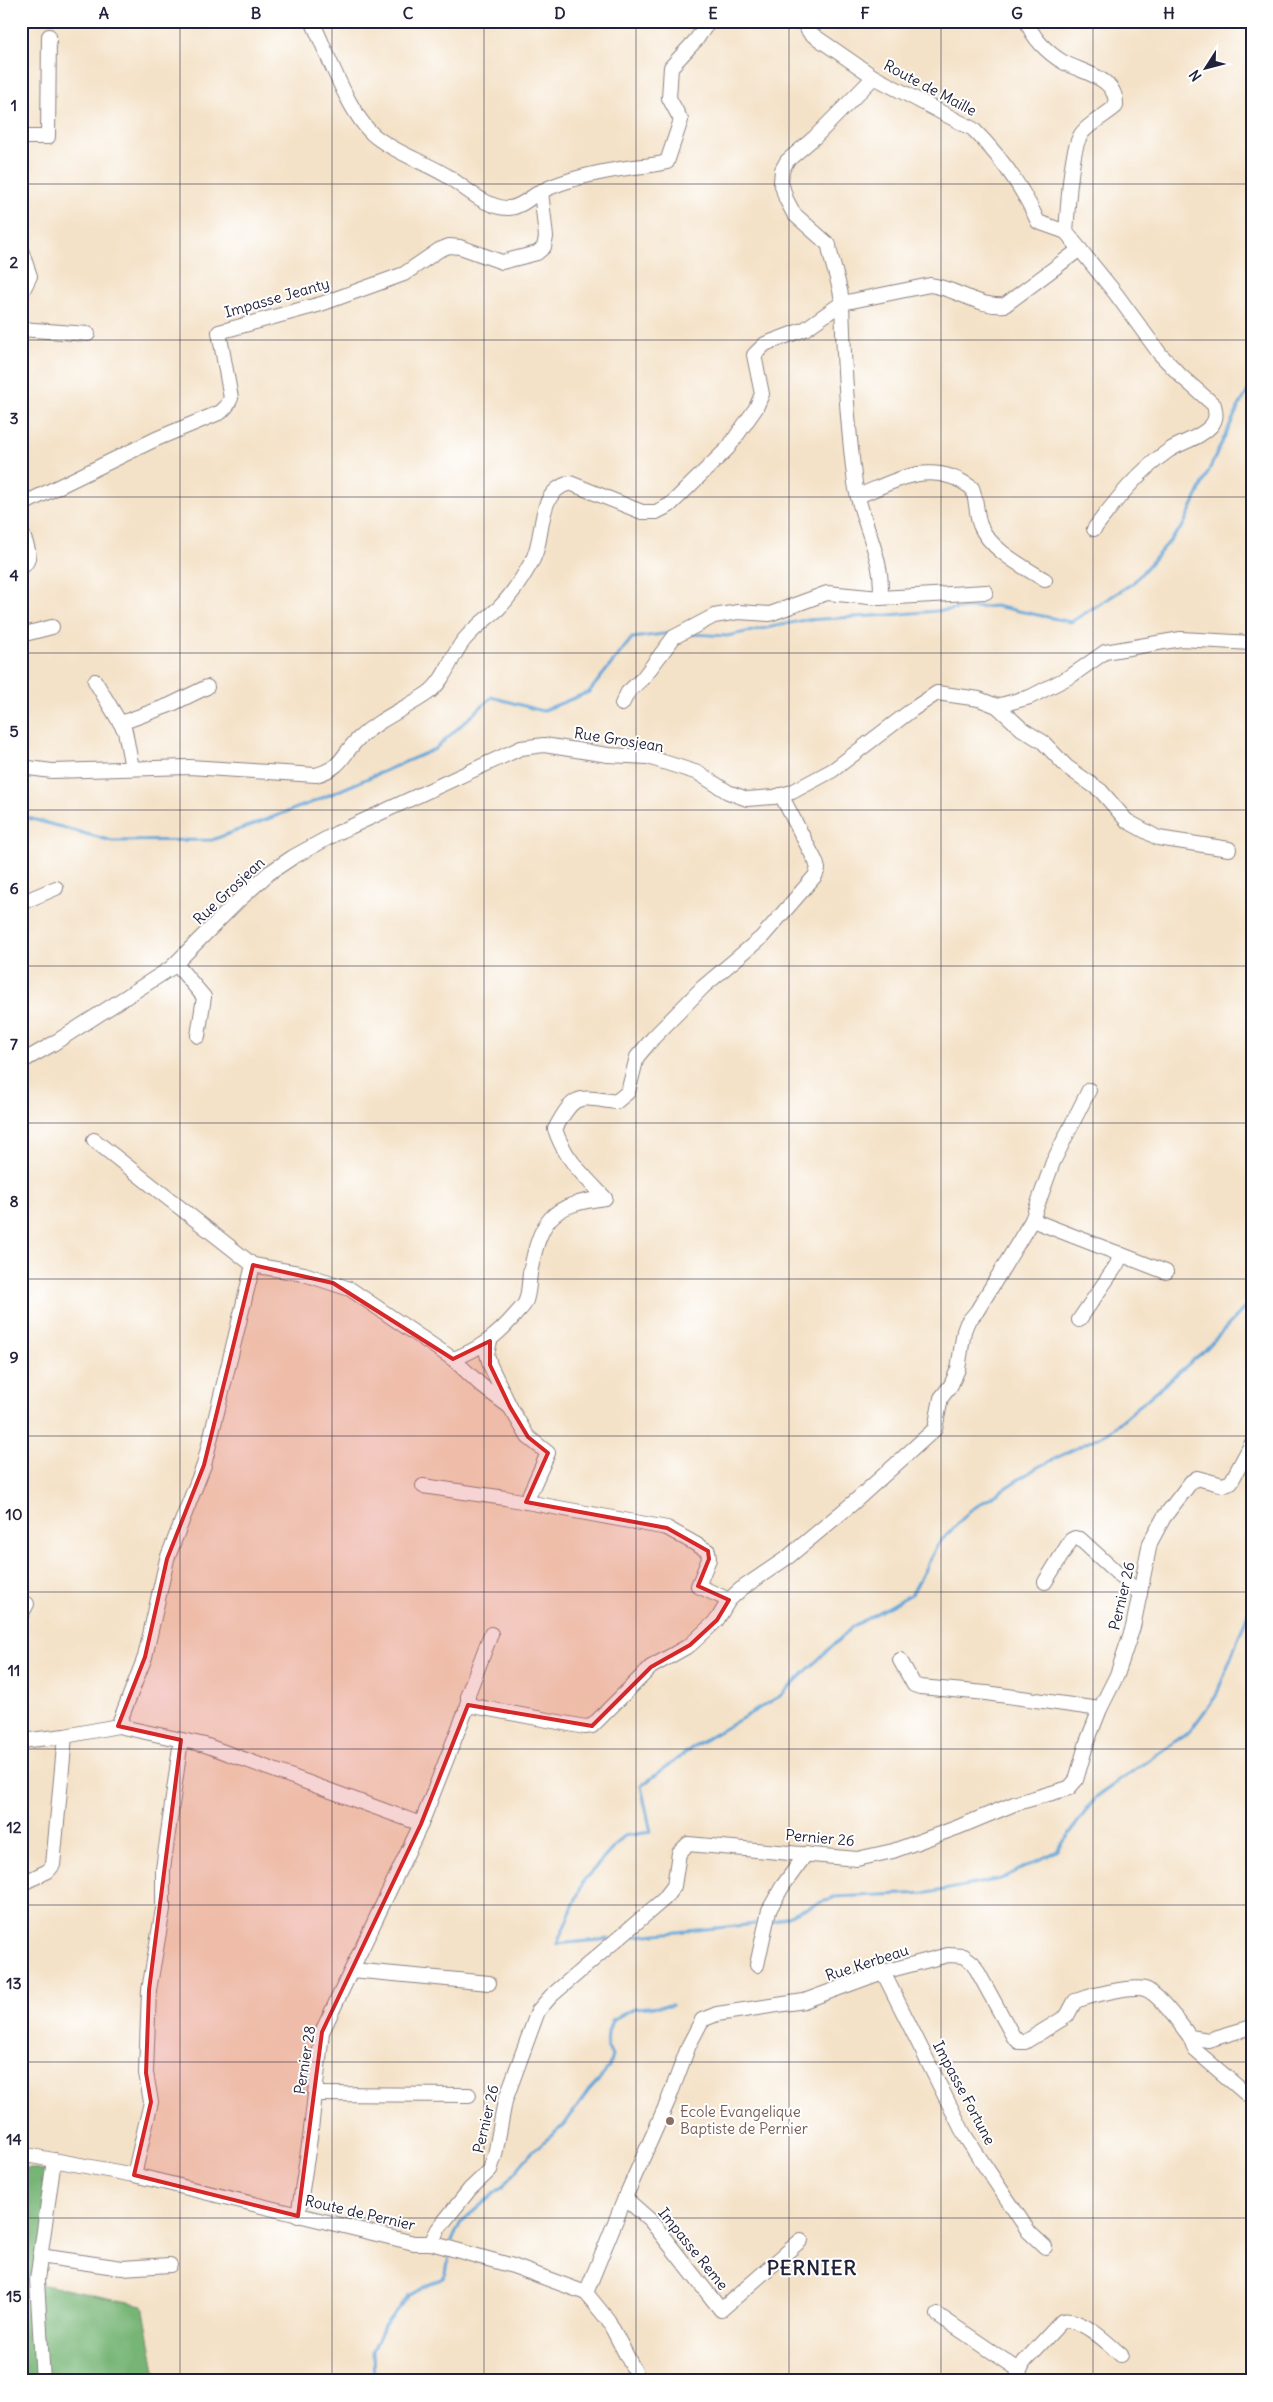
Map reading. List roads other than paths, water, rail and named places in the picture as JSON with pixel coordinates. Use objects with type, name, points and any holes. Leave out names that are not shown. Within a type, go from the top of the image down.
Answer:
[{"type":"street","points":[[312,21],[355,112],[374,136],[388,146],[444,174],[493,205],[509,208],[521,205],[541,191],[594,175],[667,162],[681,120],[669,98],[671,67],[696,40],[709,21]]},
{"type":"street","name":"Route de Maille","points":[[802,21],[810,33],[874,77],[973,129],[986,142],[1028,199],[1038,222],[1066,232]]},
{"type":"street","points":[[1027,21],[1029,28],[1051,54],[1105,82],[1116,98],[1116,106],[1089,125],[1080,135],[1076,146],[1066,232],[1160,354],[1181,376],[1214,404],[1216,417],[1212,425],[1200,435],[1170,449],[1146,467],[1094,529]]},
{"type":"street","points":[[21,136],[48,137],[49,36]]},
{"type":"street","points":[[874,77],[815,138],[787,161],[782,170],[781,182],[786,199],[794,214],[829,245],[831,261],[842,303],[844,354],[855,485],[879,569],[882,588],[880,598]]},
{"type":"street","name":"Impasse Jeanty","points":[[21,505],[156,439],[221,412],[231,398],[219,332],[321,304],[404,274],[439,250],[449,246],[460,247],[502,262],[537,253],[544,247],[546,237],[541,191]]},
{"type":"street","points":[[21,767],[52,771],[189,766],[316,775],[330,771],[343,760],[358,740],[384,719],[428,692],[439,682],[463,642],[477,626],[498,608],[516,587],[533,561],[549,496],[558,486],[570,484],[642,512],[656,512],[670,505],[728,448],[756,408],[762,394],[754,356],[765,344],[805,329],[842,303],[930,285],[944,286],[992,307],[1005,305],[1080,248]]},
{"type":"street","points":[[21,250],[30,276],[21,294]]},
{"type":"street","points":[[21,329],[88,334]]},
{"type":"street","points":[[858,496],[924,472],[939,472],[964,482],[972,488],[980,526],[986,534],[1010,559],[1045,580]]},
{"type":"street","points":[[21,531],[29,554],[28,560],[21,568]]},
{"type":"street","points":[[622,704],[628,692],[643,678],[674,637],[714,616],[738,612],[770,614],[826,594],[880,598],[986,592]]},
{"type":"street","points":[[21,635],[52,627]]},
{"type":"street","points":[[997,706],[1030,697],[1071,676],[1104,652],[1181,639],[1252,644]]},
{"type":"street","points":[[96,681],[121,723],[129,746],[132,768]]},
{"type":"street","points":[[121,723],[161,709],[207,687]]},
{"type":"street","name":"Rue Grosjean","points":[[21,1062],[81,1027],[176,964],[239,900],[269,873],[293,857],[346,829],[521,748],[544,744],[608,755],[648,757],[698,773],[728,792],[747,798],[781,795],[792,792],[833,770],[913,709],[938,693],[979,699],[997,706]]},
{"type":"street","points":[[997,706],[1022,728],[1043,742],[1067,767],[1101,791],[1127,821],[1158,838],[1229,849]]},
{"type":"street","points":[[453,1359],[473,1352],[490,1341],[525,1302],[531,1270],[544,1224],[556,1211],[579,1201],[605,1198],[572,1163],[558,1139],[556,1129],[567,1108],[577,1100],[589,1097],[616,1102],[622,1099],[628,1092],[638,1056],[652,1038],[704,987],[762,937],[815,876],[818,869],[816,862],[781,795]]},
{"type":"street","points":[[21,903],[56,888]]},
{"type":"street","points":[[176,964],[204,998],[198,1036]]},
{"type":"street","points":[[468,1705],[585,1727],[592,1726],[651,1667],[690,1645],[717,1620],[729,1600],[741,1589],[788,1558],[853,1503],[935,1429],[941,1398],[951,1385],[958,1369],[967,1323],[978,1311],[1032,1220],[1053,1162],[1089,1090]]},
{"type":"street","points":[[94,1140],[253,1264],[304,1274],[350,1289],[453,1359],[482,1386],[510,1407]]},
{"type":"street","points":[[1032,1220],[1166,1272]]},
{"type":"street","points":[[1079,1320],[1116,1266],[1119,1260],[1117,1253]]},
{"type":"street","points":[[118,1726],[145,1657],[167,1559],[204,1466],[253,1264]]},
{"type":"street","points":[[490,1341],[487,1354],[490,1365],[510,1407],[528,1437],[548,1453],[526,1502]]},
{"type":"street","name":"Pernier 26","points":[[432,2243],[438,2230],[470,2189],[490,2170],[495,2155],[505,2100],[538,2011],[551,1996],[664,1899],[674,1886],[679,1852],[688,1844],[857,1859],[893,1851],[1014,1804],[1069,1788],[1076,1780],[1100,1709],[1118,1675],[1133,1627],[1150,1543],[1164,1517],[1191,1482],[1198,1478],[1223,1485],[1231,1482],[1252,1443]]},
{"type":"street","points":[[423,1486],[526,1502],[667,1528],[708,1551],[709,1559],[698,1586],[729,1600]]},
{"type":"street","points":[[1045,1582],[1070,1540],[1075,1538],[1080,1539],[1140,1594]]},
{"type":"street","name":"Pernier 28","points":[[298,2216],[322,2032],[421,1824],[468,1705],[468,1694],[491,1634]]},
{"type":"street","points":[[900,1660],[914,1685],[920,1688],[986,1693],[1100,1709]]},
{"type":"street","points":[[21,1741],[65,1736],[118,1726],[205,1745],[421,1824]]},
{"type":"street","points":[[21,1884],[48,1871],[53,1865],[65,1736]]},
{"type":"street","points":[[134,2175],[151,2102],[146,2074],[149,1990],[162,1909],[163,1869],[181,1740]]},
{"type":"street","points":[[757,1965],[766,1916],[782,1887],[806,1854]]},
{"type":"street","name":"Rue Kerbeau","points":[[586,2293],[668,2101],[689,2045],[702,2020],[717,2014],[804,2001],[883,1972],[948,1955],[964,1956],[973,1963],[1019,2042],[1025,2042],[1067,2016],[1075,2001],[1097,1994],[1130,1990],[1144,1990],[1153,1995],[1190,2037]]},
{"type":"street","points":[[352,1970],[489,1983]]},
{"type":"street","name":"Impasse Fortune","points":[[883,1972],[965,2136],[1029,2232],[1045,2247]]},
{"type":"street","points":[[1190,2037],[1208,2040],[1252,2027]]},
{"type":"street","points":[[1190,2037],[1195,2050],[1252,2099]]},
{"type":"street","points":[[315,2094],[469,2095]]},
{"type":"street","name":"Route de Pernier","points":[[21,2154],[134,2175],[414,2243],[432,2243],[513,2266],[586,2293]]},
{"type":"street","points":[[43,2381],[37,2280],[54,2160]]},
{"type":"street","name":"Impasse Reme","points":[[625,2198],[650,2220],[721,2310],[801,2240]]},
{"type":"street","points":[[40,2256],[122,2268],[170,2265]]},
{"type":"street","points":[[586,2293],[608,2320],[640,2381]]},
{"type":"street","points":[[938,2315],[1017,2375],[1057,2324],[1066,2320],[1088,2329],[1121,2355]]},
{"type":"waterway","points":[[692,634],[727,636],[805,620],[995,606],[1071,622],[1133,583],[1183,526],[1238,408],[1252,384]]},
{"type":"waterway","points":[[21,816],[112,841],[212,840],[313,802],[435,749],[492,697],[542,711],[589,692],[632,638],[671,633]]},
{"type":"waterway","points":[[609,1939],[557,1944],[584,1880],[624,1836],[651,1832],[641,1786],[693,1747],[780,1696],[852,1627],[912,1594],[938,1544],[971,1510],[1038,1467],[1107,1433],[1204,1351],[1252,1300]]},
{"type":"waterway","points":[[770,1923],[834,1897],[928,1893],[1001,1879],[1057,1851],[1096,1797],[1190,1731],[1216,1696],[1252,1603]]},
{"type":"waterway","points":[[628,1937],[755,1924]]},
{"type":"waterway","points":[[452,2241],[461,2222],[502,2187],[533,2151],[564,2125],[589,2090],[604,2074],[612,2056],[607,2046],[608,2032],[612,2020],[635,2008],[672,2005]]},
{"type":"waterway","points":[[374,2381],[373,2351],[384,2326],[409,2295],[443,2278],[446,2273],[449,2256]]},
{"type":"place","name":"Ecole Evangelique Baptiste de Pernier","points":[[670,2121]]},
{"type":"district","name":"PERNIER","points":[[812,2268]]}]
